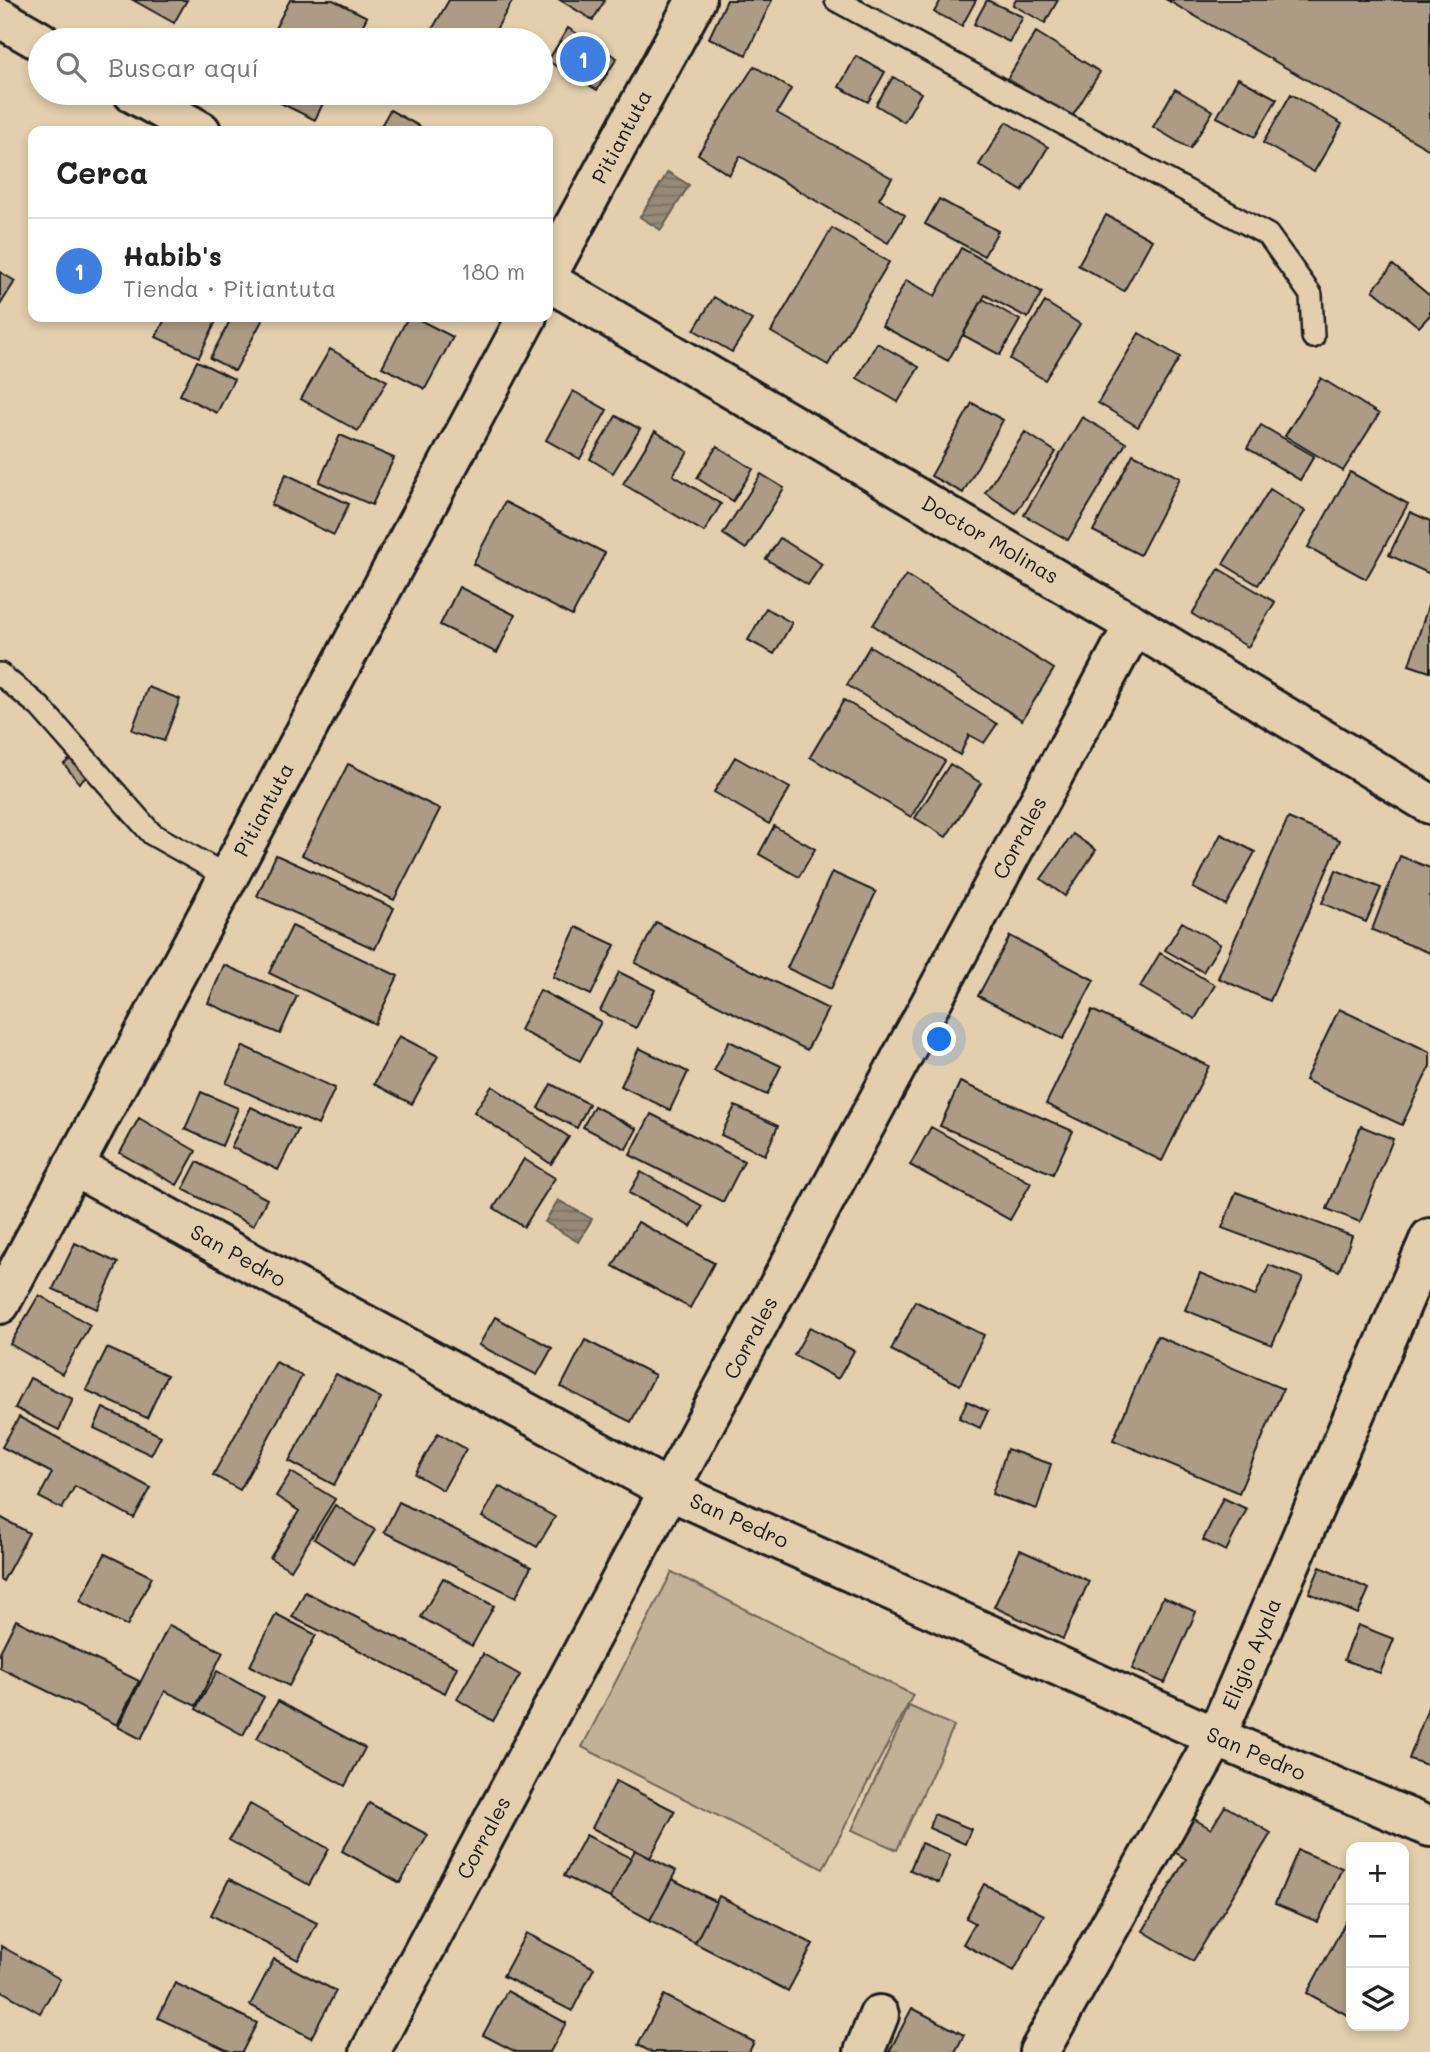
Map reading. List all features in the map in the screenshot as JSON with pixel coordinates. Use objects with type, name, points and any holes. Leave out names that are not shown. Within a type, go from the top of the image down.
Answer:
[{"type":"street","name":"Pitiantuta","points":[[553,265],[695,0]]},
{"type":"street","points":[[0,18],[28,34]]},
{"type":"street","points":[[154,105],[192,126]]},
{"type":"street","name":"Doctor Molinas","points":[[553,284],[1134,625],[1430,804]]},
{"type":"street","name":"Pitiantuta","points":[[0,1304],[524,322]]},
{"type":"street","name":"Corrales","points":[[370,2052],[1134,625]]},
{"type":"street","name":"San Pedro","points":[[73,1166],[669,1490],[1216,1737],[1430,1826]]},
{"type":"street","name":"Eligio Ayala","points":[[1039,2052],[1216,1737],[1430,1238]]},
{"type":"street","points":[[864,2052],[879,2015]]},
{"type":"lane","points":[[836,0],[1268,235],[1311,295],[1313,337]]},
{"type":"lane","points":[[0,674],[40,707],[152,834],[228,877]]},
{"type":"shaded area","points":[[668,172],[689,185],[661,230],[640,217]]},
{"type":"shaded area","points":[[558,1200],[592,1219],[578,1242],[545,1222]]},
{"type":"shaded area","points":[[672,1572],[913,1695],[823,1869],[582,1747]]},
{"type":"shaded area","points":[[909,1706],[954,1726],[897,1850],[852,1830]]},
{"type":"building","points":[[133,0],[187,0],[174,23]]},
{"type":"building","points":[[290,0],[333,0],[367,17],[361,28],[275,28]]},
{"type":"building","points":[[449,0],[513,0],[497,28],[433,28]]},
{"type":"building","points":[[560,0],[605,0],[593,20]]},
{"type":"building","points":[[727,0],[772,0],[746,55],[709,38]]},
{"type":"building","points":[[941,0],[976,0],[962,26],[934,12]]},
{"type":"building","points":[[987,0],[1023,17],[1009,42],[974,24]]},
{"type":"building","points":[[1016,0],[1058,0],[1045,23],[1013,5]]},
{"type":"building","points":[[1167,0],[1430,0],[1430,150]]},
{"type":"building","points":[[568,28],[617,58],[597,90],[553,64],[553,53]]},
{"type":"building","points":[[1036,32],[1100,72],[1070,120],[1006,81]]},
{"type":"building","points":[[856,56],[885,72],[868,102],[839,87]]},
{"type":"building","points":[[754,66],[791,89],[777,113],[892,178],[879,199],[905,215],[888,243],[740,156],[729,175],[698,154]]},
{"type":"building","points":[[893,77],[921,93],[904,122],[876,105]]},
{"type":"building","points":[[1238,78],[1277,99],[1255,137],[1217,117]]},
{"type":"building","points":[[1175,89],[1213,111],[1190,149],[1153,127]]},
{"type":"building","points":[[1291,94],[1342,124],[1314,172],[1263,143]]},
{"type":"building","points":[[284,105],[322,105],[315,120]]},
{"type":"building","points":[[390,110],[419,126],[381,126]]},
{"type":"building","points":[[1006,122],[1048,147],[1022,191],[979,165]]},
{"type":"building","points":[[939,199],[998,231],[984,256],[925,224]]},
{"type":"building","points":[[1106,215],[1152,240],[1124,291],[1078,265]]},
{"type":"building","points":[[832,228],[889,262],[828,365],[771,332]]},
{"type":"building","points":[[961,248],[1042,292],[1028,318],[985,295],[948,361],[882,326],[906,280],[935,296]]},
{"type":"building","points":[[1393,265],[1430,296],[1430,315],[1419,327],[1373,290]]},
{"type":"building","points":[[0,272],[15,281],[0,305]]},
{"type":"building","points":[[714,297],[752,320],[732,352],[694,330]]},
{"type":"building","points":[[983,299],[1020,320],[1000,355],[963,335]]},
{"type":"building","points":[[1045,302],[1080,324],[1045,380],[1010,359]]},
{"type":"building","points":[[164,322],[216,322],[199,357],[156,337]]},
{"type":"building","points":[[229,322],[261,322],[235,371],[210,358]]},
{"type":"building","points":[[405,322],[424,322],[453,337],[425,389],[382,367]]},
{"type":"building","points":[[1139,333],[1180,357],[1138,427],[1098,403]]},
{"type":"building","points":[[877,343],[919,367],[898,402],[857,378]]},
{"type":"building","points":[[330,349],[387,381],[358,431],[301,399]]},
{"type":"building","points":[[197,361],[234,379],[217,413],[180,395]]},
{"type":"building","points":[[1321,378],[1379,414],[1343,471],[1285,436]]},
{"type":"building","points":[[573,391],[607,410],[580,459],[546,440]]},
{"type":"building","points":[[972,403],[1003,420],[963,493],[931,476]]},
{"type":"building","points":[[616,416],[640,429],[613,473],[590,459]]},
{"type":"building","points":[[1082,417],[1126,443],[1068,540],[1024,515]]},
{"type":"building","points":[[1261,425],[1314,456],[1300,480],[1247,448]]},
{"type":"building","points":[[655,431],[688,452],[673,475],[721,504],[704,532],[623,484]]},
{"type":"building","points":[[1025,432],[1056,452],[1016,513],[985,493]]},
{"type":"building","points":[[340,435],[394,458],[372,505],[319,482]]},
{"type":"building","points":[[717,446],[753,469],[733,501],[697,478]]},
{"type":"building","points":[[1133,454],[1180,478],[1140,555],[1093,531]]},
{"type":"building","points":[[1350,472],[1408,504],[1366,579],[1308,547]]},
{"type":"building","points":[[286,474],[349,504],[334,535],[271,505]]},
{"type":"building","points":[[761,474],[784,488],[746,549],[723,534]]},
{"type":"building","points":[[1270,489],[1305,511],[1258,585],[1223,564]]},
{"type":"building","points":[[505,502],[605,553],[572,616],[473,564]]},
{"type":"building","points":[[1410,512],[1430,521],[1430,574],[1389,555]]},
{"type":"building","points":[[780,538],[822,564],[808,585],[766,559]]},
{"type":"building","points":[[1219,569],[1275,602],[1248,647],[1192,614]]},
{"type":"building","points":[[906,575],[1054,669],[1022,720],[873,625]]},
{"type":"building","points":[[459,587],[515,615],[497,653],[440,625]]},
{"type":"building","points":[[1430,600],[1430,672],[1409,665]]},
{"type":"building","points":[[766,608],[792,623],[774,654],[748,640]]},
{"type":"building","points":[[870,646],[997,724],[984,743],[969,735],[960,755],[847,685]]},
{"type":"building","points":[[148,687],[180,699],[164,741],[132,730]]},
{"type":"building","points":[[844,700],[945,761],[911,817],[810,757]]},
{"type":"building","points":[[74,756],[89,775],[79,783],[64,764]]},
{"type":"building","points":[[735,757],[790,788],[769,824],[714,792]]},
{"type":"building","points":[[348,764],[440,809],[394,900],[302,855]]},
{"type":"building","points":[[950,764],[981,783],[946,837],[915,818]]},
{"type":"building","points":[[1288,818],[1340,840],[1270,1001],[1218,978]]},
{"type":"building","points":[[774,826],[815,849],[799,877],[759,854]]},
{"type":"building","points":[[1073,834],[1096,850],[1065,896],[1041,879]]},
{"type":"building","points":[[1221,834],[1255,852],[1226,905],[1193,888]]},
{"type":"building","points":[[276,855],[394,908],[375,949],[257,896]]},
{"type":"building","points":[[1400,856],[1430,868],[1430,953],[1372,930]]},
{"type":"building","points":[[1336,870],[1381,888],[1366,922],[1322,903]]},
{"type":"building","points":[[832,872],[876,892],[831,989],[787,968]]},
{"type":"building","points":[[656,922],[828,1009],[807,1050],[635,963]]},
{"type":"building","points":[[1182,922],[1220,944],[1203,972],[1165,950]]},
{"type":"building","points":[[292,926],[398,976],[375,1024],[269,973]]},
{"type":"building","points":[[576,927],[615,945],[591,995],[553,977]]},
{"type":"building","points":[[1010,936],[1094,980],[1063,1039],[978,996]]},
{"type":"building","points":[[1160,953],[1215,985],[1195,1019],[1140,987]]},
{"type":"building","points":[[224,965],[297,996],[280,1034],[208,1003]]},
{"type":"building","points":[[619,972],[655,990],[636,1028],[600,1011]]},
{"type":"building","points":[[540,990],[601,1022],[580,1061],[520,1030]]},
{"type":"building","points":[[1339,1009],[1430,1052],[1430,1066],[1402,1125],[1305,1080]]},
{"type":"building","points":[[1092,1010],[1209,1066],[1162,1161],[1046,1104]]},
{"type":"building","points":[[399,1036],[438,1056],[412,1104],[374,1084]]},
{"type":"building","points":[[729,1041],[781,1066],[767,1095],[714,1071]]},
{"type":"building","points":[[243,1046],[335,1088],[318,1125],[226,1083]]},
{"type":"building","points":[[639,1048],[688,1072],[670,1110],[621,1086]]},
{"type":"building","points":[[960,1082],[1073,1131],[1053,1174],[940,1126]]},
{"type":"building","points":[[551,1084],[589,1104],[577,1128],[538,1108]]},
{"type":"building","points":[[492,1086],[569,1137],[551,1164],[474,1112]]},
{"type":"building","points":[[201,1092],[238,1108],[222,1146],[185,1129]]},
{"type":"building","points":[[594,1106],[637,1129],[626,1149],[583,1127]]},
{"type":"building","points":[[735,1106],[778,1126],[765,1155],[721,1135]]},
{"type":"building","points":[[251,1107],[298,1130],[278,1170],[231,1147]]},
{"type":"building","points":[[651,1114],[744,1161],[723,1202],[630,1155]]},
{"type":"building","points":[[139,1118],[196,1151],[177,1185],[120,1153]]},
{"type":"building","points":[[1361,1126],[1393,1139],[1360,1222],[1327,1209]]},
{"type":"building","points":[[931,1127],[1031,1183],[1010,1220],[910,1165]]},
{"type":"building","points":[[524,1159],[555,1178],[524,1227],[494,1208]]},
{"type":"building","points":[[197,1162],[267,1199],[253,1226],[183,1189]]},
{"type":"building","points":[[641,1172],[702,1206],[691,1227],[629,1193]]},
{"type":"building","points":[[1236,1192],[1352,1236],[1339,1271],[1222,1228]]},
{"type":"building","points":[[638,1222],[714,1263],[690,1308],[613,1266]]},
{"type":"building","points":[[75,1243],[118,1263],[97,1309],[53,1289]]},
{"type":"building","points":[[1269,1265],[1303,1278],[1272,1345],[1185,1310],[1200,1273],[1255,1296]]},
{"type":"building","points":[[39,1295],[90,1325],[62,1374],[10,1344]]},
{"type":"building","points":[[915,1301],[984,1335],[960,1385],[891,1350]]},
{"type":"building","points":[[495,1317],[552,1348],[537,1375],[479,1345]]},
{"type":"building","points":[[810,1327],[854,1351],[838,1379],[794,1355]]},
{"type":"building","points":[[1157,1336],[1283,1389],[1239,1493],[1113,1440]]},
{"type":"building","points":[[585,1340],[655,1375],[631,1422],[561,1387]]},
{"type":"building","points":[[107,1348],[167,1375],[147,1418],[86,1390]]},
{"type":"building","points":[[276,1362],[302,1376],[240,1490],[213,1475]]},
{"type":"building","points":[[336,1374],[381,1398],[334,1485],[289,1461]]},
{"type":"building","points":[[30,1378],[73,1399],[59,1430],[15,1408]]},
{"type":"building","points":[[967,1401],[988,1411],[980,1428],[959,1418]]},
{"type":"building","points":[[103,1408],[161,1436],[151,1455],[94,1428]]},
{"type":"building","points":[[19,1417],[151,1488],[134,1518],[75,1486],[62,1509],[39,1497],[52,1473],[2,1447]]},
{"type":"building","points":[[438,1433],[466,1449],[443,1490],[415,1474]]},
{"type":"building","points":[[1007,1449],[1051,1464],[1037,1509],[992,1494]]},
{"type":"building","points":[[291,1472],[335,1499],[291,1570],[270,1558],[299,1511],[276,1496]]},
{"type":"building","points":[[499,1486],[555,1517],[537,1547],[482,1517]]},
{"type":"building","points":[[1223,1498],[1247,1509],[1226,1551],[1203,1540]]},
{"type":"building","points":[[399,1502],[531,1567],[516,1597],[384,1532]]},
{"type":"building","points":[[335,1505],[375,1530],[353,1564],[314,1539]]},
{"type":"building","points":[[0,1517],[29,1533],[3,1581],[0,1579]]},
{"type":"building","points":[[1020,1550],[1089,1581],[1063,1639],[994,1607]]},
{"type":"building","points":[[105,1554],[152,1577],[127,1626],[80,1601]]},
{"type":"building","points":[[1320,1567],[1369,1589],[1358,1614],[1309,1593]]},
{"type":"building","points":[[443,1578],[494,1606],[472,1646],[421,1617]]},
{"type":"building","points":[[305,1592],[457,1667],[445,1693],[292,1617]]},
{"type":"building","points":[[1163,1597],[1196,1612],[1165,1683],[1132,1669]]},
{"type":"building","points":[[276,1614],[316,1635],[289,1686],[250,1666]]},
{"type":"building","points":[[16,1620],[139,1681],[117,1725],[0,1668],[0,1652]]},
{"type":"building","points":[[169,1625],[223,1652],[196,1706],[165,1691],[141,1739],[118,1727]]},
{"type":"building","points":[[1358,1625],[1394,1639],[1380,1673],[1344,1660]]},
{"type":"building","points":[[483,1654],[520,1675],[493,1721],[457,1699]]},
{"type":"building","points":[[217,1671],[264,1697],[243,1735],[196,1709]]},
{"type":"building","points":[[278,1701],[365,1748],[345,1786],[257,1738]]},
{"type":"building","points":[[1430,1702],[1430,1766],[1409,1759]]},
{"type":"building","points":[[616,1781],[675,1811],[650,1858],[592,1828]]},
{"type":"building","points":[[369,1803],[428,1835],[400,1883],[342,1851]]},
{"type":"building","points":[[250,1804],[329,1849],[309,1885],[229,1840]]},
{"type":"building","points":[[1225,1806],[1271,1833],[1193,1961],[1143,1931],[1186,1859],[1171,1850],[1191,1817],[1211,1829]]},
{"type":"building","points":[[934,1814],[971,1829],[965,1844],[929,1828]]},
{"type":"building","points":[[586,1835],[631,1858],[610,1898],[564,1876]]},
{"type":"building","points":[[921,1843],[950,1855],[939,1883],[910,1870]]},
{"type":"building","points":[[635,1850],[676,1871],[650,1920],[610,1898]]},
{"type":"building","points":[[1298,1850],[1342,1868],[1318,1922],[1275,1904]]},
{"type":"building","points":[[229,1879],[317,1923],[298,1960],[211,1915]]},
{"type":"building","points":[[672,1879],[716,1902],[695,1943],[650,1920]]},
{"type":"building","points":[[984,1884],[1044,1915],[1014,1971],[963,1944],[975,1923],[966,1918]]},
{"type":"building","points":[[719,1896],[813,1944],[788,1991],[695,1943]]},
{"type":"building","points":[[1346,1921],[1346,2014],[1307,1993]]},
{"type":"building","points":[[526,1933],[594,1968],[572,2011],[503,1976]]},
{"type":"building","points":[[1,1946],[60,1979],[40,2013],[0,1990]]},
{"type":"building","points":[[274,1959],[336,1991],[311,2038],[250,2005]]},
{"type":"building","points":[[175,1983],[257,2023],[242,2052],[231,2052],[158,2018]]},
{"type":"building","points":[[507,1991],[566,2023],[550,2052],[516,2052],[483,2035]]},
{"type":"building","points":[[664,1995],[754,2042],[749,2052],[651,2052],[638,2045]]},
{"type":"building","points":[[912,2008],[964,2035],[955,2052],[889,2052]]},
{"type":"place","name":"Habib's","points":[[583,59]]}]
